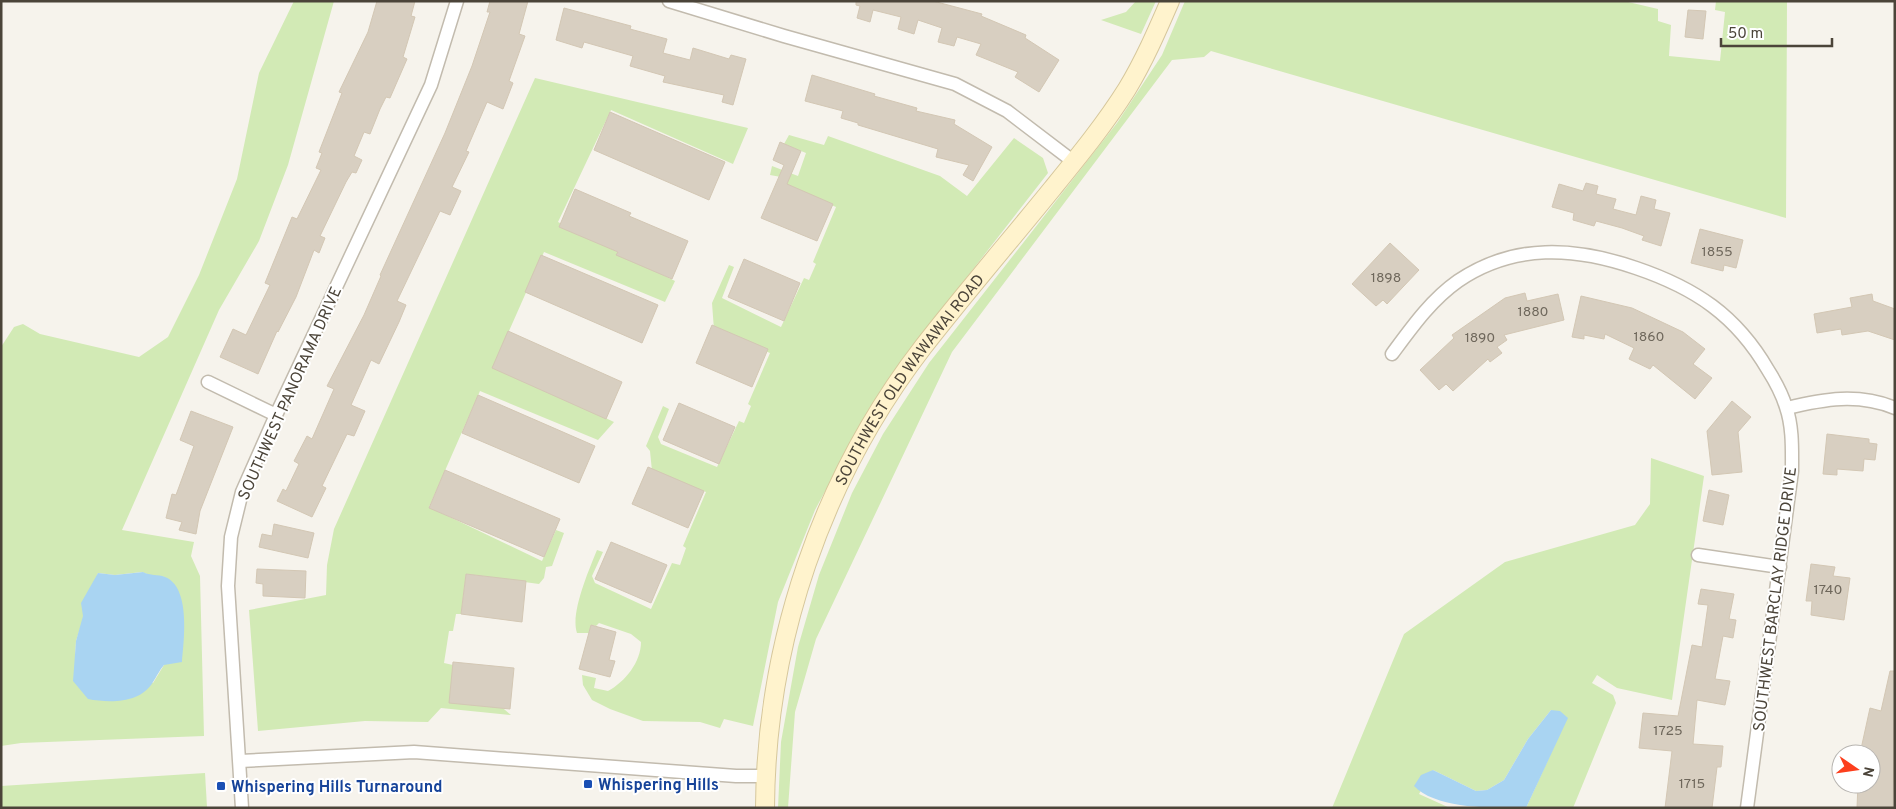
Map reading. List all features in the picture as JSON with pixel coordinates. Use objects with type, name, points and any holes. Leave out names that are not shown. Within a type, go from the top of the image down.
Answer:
[{"type":"main road","name":"SOUTHWEST OLD WAWAWAI ROAD","points":[[765,808],[769,726],[790,615],[808,556],[856,450],[887,398],[923,348],[1074,162],[1128,88],[1170,1]]},
{"type":"street","name":"SOUTHWEST PANORAMA DRIVE","points":[[242,808],[228,586],[231,537],[242,492],[276,415],[431,85],[458,1]]},
{"type":"street","points":[[669,1],[784,36],[955,84],[1007,112],[1074,162]]},
{"type":"street","name":"SOUTHWEST BARCLAY RIDGE DRIVE","points":[[1392,354],[1422,314],[1441,295],[1473,274],[1501,260],[1523,254],[1560,252],[1584,253],[1607,258],[1667,279],[1696,294],[1719,310],[1752,344],[1776,384],[1787,408],[1791,438],[1792,471],[1747,808]]},
{"type":"street","points":[[208,382],[276,415]]},
{"type":"street","points":[[1787,408],[1846,397],[1882,403],[1895,408]]},
{"type":"street","points":[[1698,555],[1780,567]]},
{"type":"street","points":[[240,761],[414,752],[736,776],[766,776]]},
{"type":"green space","points":[[294,1],[334,1],[288,165],[259,241],[219,310],[122,530],[194,542],[191,556],[200,576],[204,736],[21,743],[1,746],[1,347],[14,327],[23,324],[40,334],[139,357],[168,337],[199,275],[237,179],[259,73]],"holes":[[[142,572],[152,576],[165,577],[164,665],[153,683],[75,657],[76,641],[98,573],[115,575]]]},
{"type":"green space","points":[[1136,1],[1156,1],[1141,34],[1101,20],[1126,12]]},
{"type":"green space","points":[[1185,1],[1624,1],[1658,9],[1658,21],[1671,25],[1669,56],[1720,61],[1725,12],[1715,10],[1716,1],[1787,1],[1786,218],[1211,51],[1204,57],[1172,60],[952,352],[816,639],[795,712],[788,808],[778,808],[781,742],[798,647],[819,575],[852,493],[883,434],[929,363],[1117,123],[1162,55]]},
{"type":"green space","points":[[535,78],[748,128],[733,164],[611,110],[558,222],[675,281],[665,302],[544,252],[494,365],[614,422],[598,440],[480,391],[429,507],[542,561],[556,530],[564,533],[552,566],[546,567],[544,578],[539,584],[466,574],[461,614],[456,614],[453,631],[449,631],[444,663],[453,665],[511,715],[441,708],[428,722],[365,721],[258,731],[249,610],[326,595],[327,565],[334,529]]},
{"type":"green space","points":[[789,135],[824,145],[828,136],[940,176],[967,196],[1014,138],[1043,158],[1048,173],[935,318],[870,407],[815,510],[778,602],[753,726],[724,719],[720,728],[700,722],[643,721],[592,700],[583,685],[582,675],[596,678],[594,688],[608,691],[631,671],[638,657],[641,642],[631,634],[599,623],[596,626],[591,625],[589,633],[577,633],[576,614],[578,603],[597,550],[603,552],[592,576],[595,583],[651,609],[672,563],[680,565],[686,548],[683,546],[706,492],[652,471],[650,451],[646,446],[663,406],[669,409],[658,437],[661,444],[717,467],[739,421],[744,423],[751,406],[748,404],[770,353],[714,330],[712,303],[729,265],[734,267],[722,298],[781,327],[804,278],[809,280],[816,264],[813,262],[836,207],[783,184],[781,177],[770,175],[772,166],[798,176],[806,153],[784,144]]},
{"type":"green space","points":[[1651,458],[1704,476],[1672,700],[1617,688],[1597,675],[1592,683],[1613,695],[1616,703],[1573,808],[1526,808],[1567,718],[1551,710],[1528,739],[1504,780],[1487,790],[1476,791],[1433,770],[1419,794],[1450,808],[1332,808],[1404,634],[1505,562],[1635,525],[1650,504]]},
{"type":"green space","points":[[205,773],[207,807],[1,808],[1,786]]},
{"type":"water","points":[[143,572],[165,577],[173,583],[179,592],[184,615],[182,662],[164,665],[147,689],[132,698],[114,701],[88,699],[73,681],[76,641],[83,616],[81,603],[98,573],[115,575]]},
{"type":"water","points":[[1551,710],[1560,711],[1568,718],[1526,808],[1465,806],[1436,799],[1424,794],[1414,786],[1421,775],[1433,770],[1476,791],[1487,790],[1504,780],[1528,739]]},
{"type":"building","points":[[377,1],[415,1],[411,16],[415,17],[403,57],[407,59],[390,98],[386,97],[380,109],[370,134],[364,132],[354,156],[362,160],[356,173],[352,172],[346,182],[320,236],[325,238],[319,253],[314,250],[296,297],[277,331],[258,374],[220,357],[233,329],[246,335],[270,285],[265,283],[292,217],[297,219],[321,170],[316,168],[322,153],[319,152],[342,93],[339,92],[368,32]]},
{"type":"building","points":[[490,1],[528,1],[519,34],[525,36],[509,81],[513,83],[503,109],[487,102],[466,151],[469,152],[452,187],[461,191],[450,215],[440,211],[397,301],[406,305],[399,322],[379,364],[371,360],[351,405],[365,411],[354,436],[347,434],[322,486],[326,488],[312,517],[277,501],[283,489],[286,491],[299,464],[294,461],[307,436],[312,439],[334,389],[327,386],[364,315],[380,275],[445,133],[472,66],[490,12],[487,12]]},
{"type":"building","points":[[856,1],[933,1],[982,14],[981,16],[1026,35],[1025,38],[1059,60],[1039,92],[1015,77],[1018,72],[976,55],[981,44],[957,37],[954,46],[938,42],[942,28],[918,20],[914,34],[898,29],[901,17],[873,10],[870,22],[857,18],[860,6],[856,5]]},
{"type":"building","points":[[564,8],[631,26],[630,29],[667,39],[663,53],[690,60],[693,48],[729,59],[731,55],[746,59],[733,105],[722,102],[724,95],[663,82],[665,76],[630,66],[633,56],[584,42],[582,48],[556,40]]},
{"type":"building","points":[[1688,10],[1706,11],[1703,39],[1685,37]]},
{"type":"building","points":[[812,75],[917,108],[916,111],[955,120],[954,124],[992,147],[973,181],[963,175],[969,165],[936,157],[938,149],[858,125],[858,123],[841,118],[843,111],[805,101]]},
{"type":"building","points":[[610,112],[725,162],[709,200],[594,150]]},
{"type":"building","points":[[780,142],[801,151],[787,184],[833,204],[817,241],[761,218],[784,165],[773,160]]},
{"type":"building","points":[[1586,183],[1598,186],[1596,194],[1616,199],[1613,209],[1636,215],[1641,196],[1656,200],[1654,209],[1670,213],[1661,246],[1642,240],[1644,236],[1622,228],[1596,221],[1594,226],[1573,220],[1574,213],[1552,207],[1559,184],[1583,191]]},
{"type":"building","points":[[575,189],[631,213],[629,216],[688,241],[672,279],[616,255],[618,252],[559,227]]},
{"type":"building","points":[[1700,229],[1743,240],[1736,268],[1724,265],[1723,271],[1691,263]]},
{"type":"building","points":[[1390,243],[1419,270],[1387,304],[1383,300],[1376,306],[1352,284]]},
{"type":"building","points":[[541,255],[658,305],[642,343],[525,292]]},
{"type":"building","points":[[744,259],[800,283],[784,321],[728,297]]},
{"type":"building","points":[[1525,293],[1527,301],[1558,294],[1564,320],[1504,335],[1507,340],[1497,347],[1502,353],[1490,362],[1488,359],[1453,391],[1446,384],[1439,390],[1420,370],[1454,338],[1452,335],[1505,298]]},
{"type":"building","points":[[1872,294],[1873,301],[1895,309],[1895,340],[1868,331],[1842,335],[1841,329],[1817,333],[1814,314],[1852,307],[1850,298]]},
{"type":"building","points":[[1581,296],[1632,308],[1683,332],[1705,349],[1693,364],[1712,378],[1695,399],[1653,365],[1650,369],[1629,359],[1634,348],[1605,334],[1604,339],[1584,335],[1584,339],[1572,337]]},
{"type":"building","points":[[712,325],[768,349],[752,387],[696,363]]},
{"type":"building","points":[[508,331],[622,382],[606,419],[492,368]]},
{"type":"building","points":[[478,395],[595,446],[579,483],[462,433]]},
{"type":"building","points":[[1732,401],[1751,417],[1738,432],[1742,472],[1712,475],[1707,431]]},
{"type":"building","points":[[679,403],[735,427],[719,464],[663,440]]},
{"type":"building","points":[[191,411],[233,427],[200,511],[196,534],[179,530],[182,522],[166,518],[172,494],[176,495],[194,446],[180,440]]},
{"type":"building","points":[[1827,434],[1869,439],[1869,443],[1877,444],[1875,460],[1864,459],[1863,471],[1837,469],[1837,475],[1823,474]]},
{"type":"building","points":[[648,467],[704,491],[688,528],[632,504]]},
{"type":"building","points":[[445,470],[560,519],[544,557],[429,508]]},
{"type":"building","points":[[1709,490],[1729,495],[1723,525],[1703,521]]},
{"type":"building","points":[[274,524],[314,533],[308,558],[259,547],[262,534],[272,536]]},
{"type":"building","points":[[611,542],[667,565],[651,603],[595,579]]},
{"type":"building","points":[[1811,564],[1835,567],[1833,576],[1850,578],[1844,620],[1811,615],[1812,601],[1806,601]]},
{"type":"building","points":[[257,569],[306,571],[305,598],[263,596],[263,584],[256,583]]},
{"type":"building","points":[[466,574],[526,581],[522,622],[461,614]]},
{"type":"building","points":[[1701,589],[1734,594],[1729,619],[1736,620],[1733,638],[1723,636],[1715,679],[1730,681],[1725,705],[1697,700],[1693,744],[1723,746],[1721,767],[1717,767],[1712,808],[1665,808],[1672,751],[1639,748],[1643,713],[1678,716],[1692,645],[1702,647],[1708,605],[1698,604]]},
{"type":"building","points":[[591,625],[616,632],[609,660],[615,661],[610,677],[579,669]]},
{"type":"building","points":[[453,662],[514,668],[510,709],[449,703]]},
{"type":"building","points":[[1890,671],[1895,671],[1893,808],[1857,808],[1858,794],[1881,794],[1881,744],[1862,744],[1870,708],[1881,711]]},
{"type":"place","name":"Whispering Hills","points":[[588,784]]},
{"type":"place","name":"Whispering Hills Turnaround","points":[[221,786]]}]
